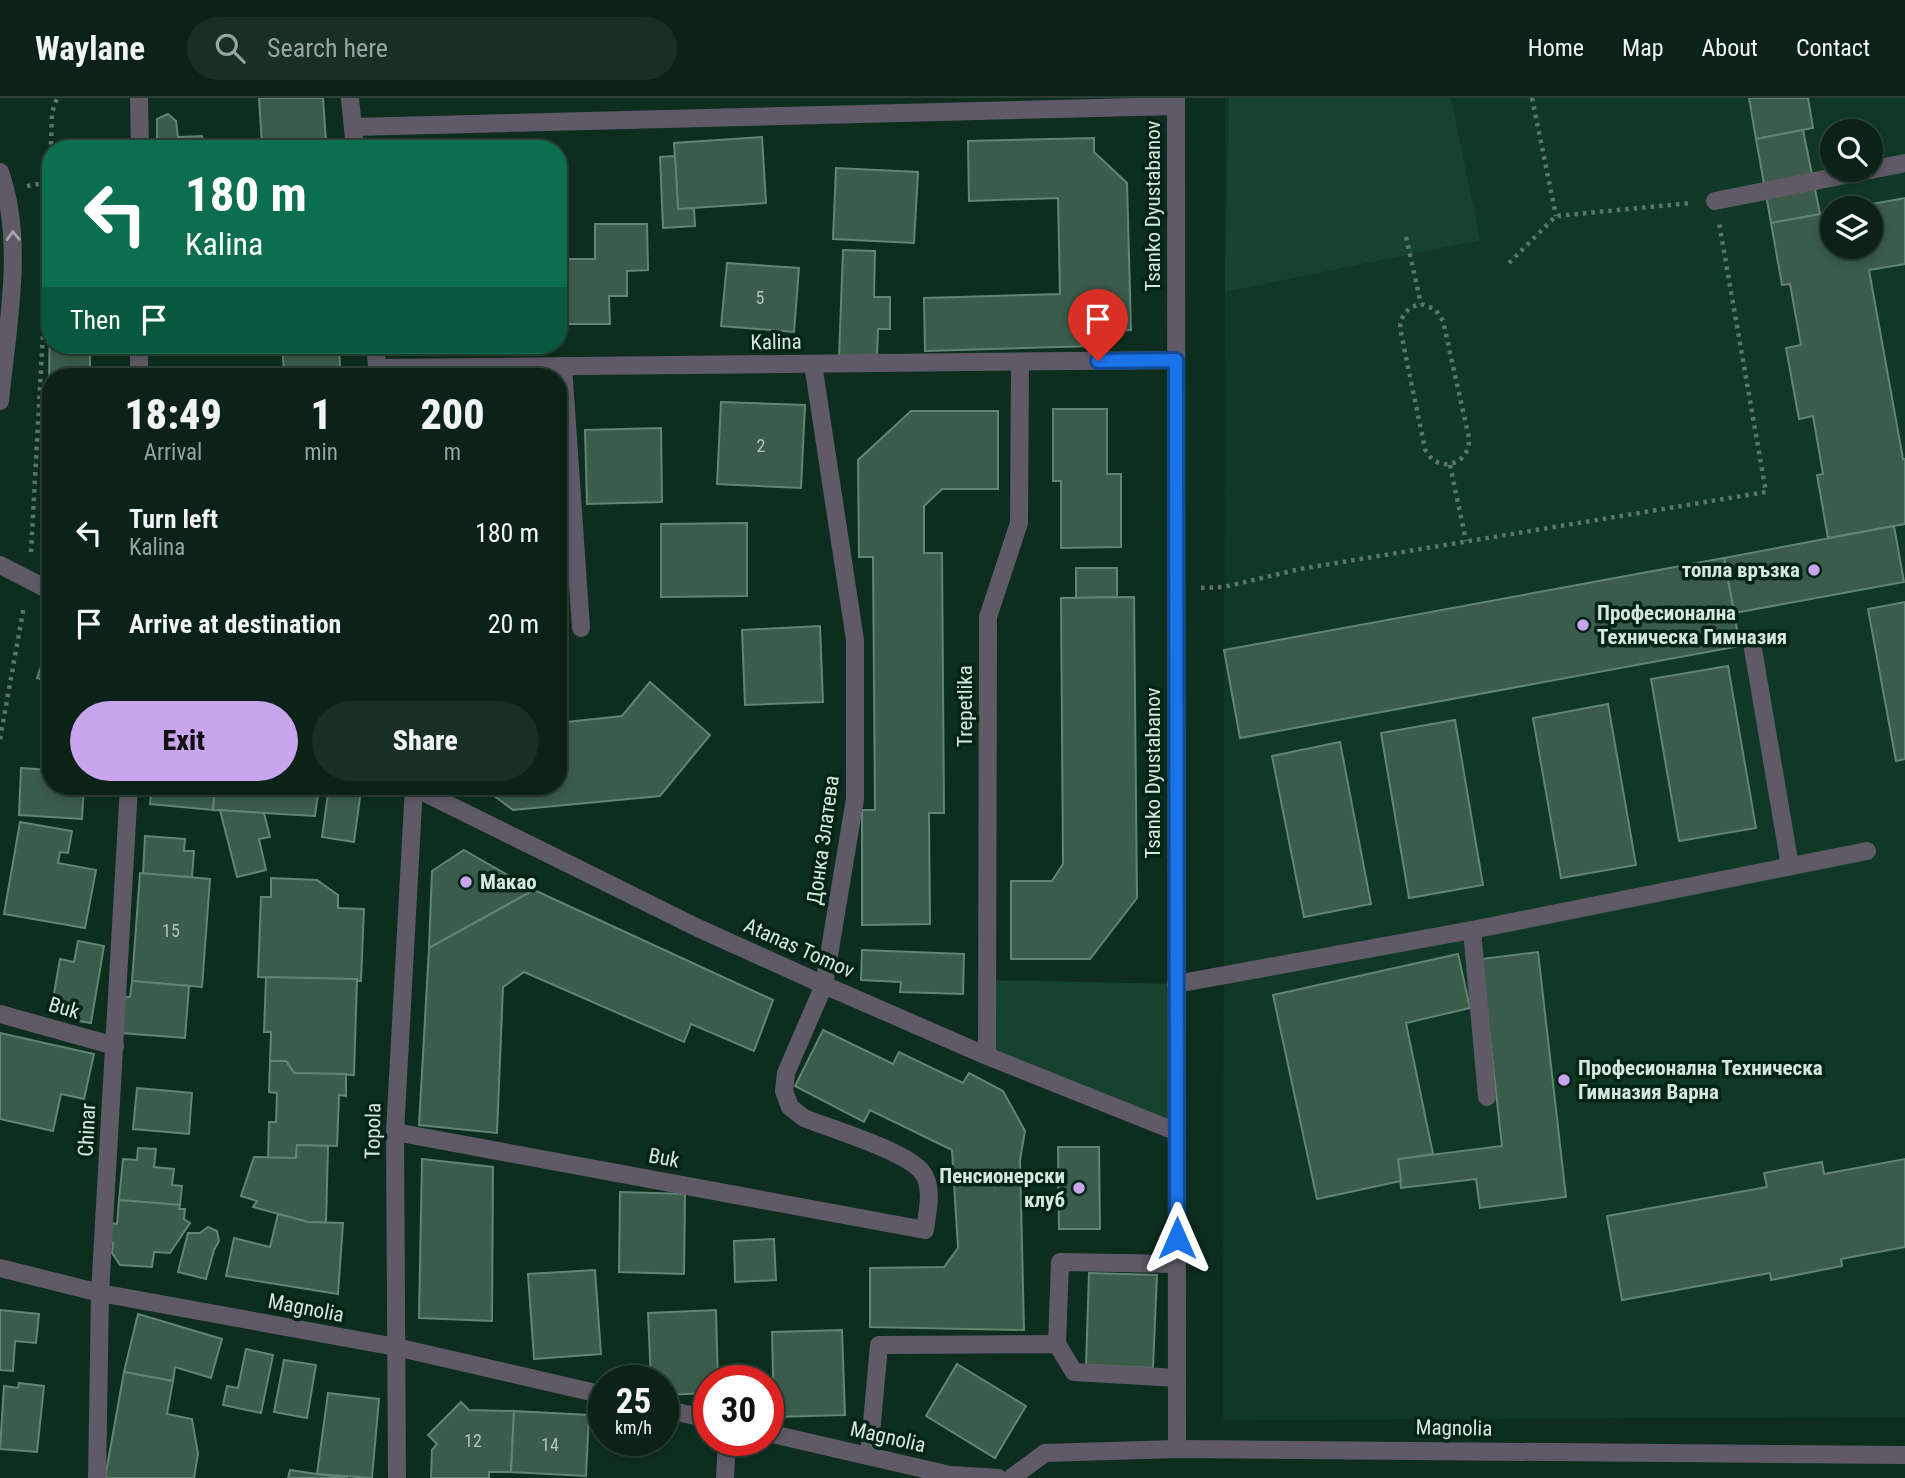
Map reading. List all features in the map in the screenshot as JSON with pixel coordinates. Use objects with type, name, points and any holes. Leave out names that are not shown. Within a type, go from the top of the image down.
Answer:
[{"type":"street","points":[[139,98],[140,140]]},
{"type":"street","points":[[350,98],[354,140]]},
{"type":"street","points":[[353,127],[1175,102]]},
{"type":"street","name":"Tsanko Dyustabanov","points":[[1175,102],[1177,1449]]},
{"type":"street","points":[[1715,201],[1905,163]]},
{"type":"street","points":[[0,172],[10,205],[14,247],[0,401]]},
{"type":"street","name":"Kalina","points":[[501,368],[1176,360]]},
{"type":"street","name":"Trepetlika","points":[[987,1056],[988,617],[1018,523],[1020,362]]},
{"type":"street","name":"Донка Златева","points":[[813,364],[855,640],[855,799],[824,985],[786,1073],[783,1091],[790,1108],[804,1118],[904,1157],[923,1172],[929,1191],[925,1230]]},
{"type":"street","points":[[567,424],[581,628]]},
{"type":"street","points":[[0,565],[42,586]]},
{"type":"street","points":[[1753,649],[1790,866]]},
{"type":"street","name":"Chinar","points":[[97,1478],[100,1293],[128,795]]},
{"type":"street","name":"Topola","points":[[397,1478],[395,1132],[413,795]]},
{"type":"street","name":"Atanas Tomov","points":[[431,795],[698,928],[824,985],[987,1056],[1177,1132]]},
{"type":"street","points":[[1176,984],[1472,930],[1867,851]]},
{"type":"street","points":[[1472,930],[1487,1097]]},
{"type":"street","name":"Buk","points":[[0,1014],[115,1046]]},
{"type":"street","name":"Buk","points":[[395,1132],[925,1230]]},
{"type":"street","points":[[1177,1264],[1060,1262],[1057,1344],[1074,1371],[1177,1378]]},
{"type":"street","name":"Magnolia","points":[[0,1268],[100,1293],[396,1348],[588,1391]]},
{"type":"street","points":[[869,1456],[879,1345],[1057,1344]]},
{"type":"street","name":"Magnolia","points":[[784,1437],[950,1475],[998,1478]]},
{"type":"street","name":"Magnolia","points":[[1011,1478],[1045,1453],[1177,1449],[1905,1455]]},
{"type":"street","points":[[725,1478],[726,1456]]},
{"type":"path","points":[[51,140],[52,113],[57,98]]},
{"type":"path","points":[[1532,98],[1556,216]]},
{"type":"path","points":[[1176,589],[1224,587],[1300,569],[1766,492],[1715,201],[1556,216],[1509,262]]},
{"type":"path","points":[[1406,237],[1421,304]]},
{"type":"path","points":[[1421,304],[1435,309],[1443,321],[1469,438],[1467,452],[1463,458],[1450,465],[1432,459],[1425,449],[1400,328],[1404,314],[1421,304]]},
{"type":"path","points":[[0,739],[29,580],[42,334]]},
{"type":"path","points":[[1450,465],[1466,541]]},
{"type":"shaded area","name":"Професионална Техническа Гимназия Варна","points":[[1225,98],[1905,98],[1905,1417],[1223,1420]]},
{"type":"shaded area","points":[[1229,98],[1451,98],[1480,240],[1225,292]]},
{"type":"shaded area","points":[[987,980],[1176,984],[1177,1132],[987,1056]]},
{"type":"building","points":[[259,98],[323,98],[326,140],[262,140]]},
{"type":"building","points":[[1749,98],[1808,98],[1813,128],[1756,139]]},
{"type":"building","points":[[168,114],[176,121],[178,137],[202,136],[202,140],[157,140],[157,119]]},
{"type":"building","points":[[1803,130],[1820,214],[1771,223],[1756,139]]},
{"type":"building","points":[[762,137],[766,203],[678,209],[674,143]]},
{"type":"building","points":[[1094,138],[1094,152],[1127,183],[1131,330],[1093,331],[1093,346],[925,351],[924,298],[1060,294],[1058,198],[969,201],[968,141]]},
{"type":"building","points":[[675,156],[678,209],[694,208],[695,226],[663,228],[660,157]]},
{"type":"building","points":[[836,168],[918,172],[914,243],[833,239]]},
{"type":"building","points":[[1905,198],[1905,264],[1869,270],[1905,459],[1905,524],[1828,538],[1817,475],[1823,474],[1813,416],[1799,419],[1786,348],[1801,345],[1790,284],[1782,285],[1771,223],[1820,214],[1820,259],[1883,259],[1883,202]]},
{"type":"building","points":[[595,224],[647,224],[648,270],[627,271],[627,296],[609,296],[610,324],[567,324],[567,259],[595,259]]},
{"type":"building","points":[[843,250],[875,251],[874,297],[890,297],[890,329],[878,329],[877,358],[839,358]]},
{"type":"building","points":[[727,263],[799,268],[794,332],[721,326]]},
{"type":"building","points":[[49,354],[90,354],[90,368],[49,368]]},
{"type":"building","points":[[283,354],[339,354],[340,368],[284,368]]},
{"type":"building","points":[[721,402],[805,405],[801,488],[717,484]]},
{"type":"building","points":[[1053,409],[1107,409],[1107,474],[1121,474],[1121,547],[1061,548],[1061,481],[1053,481]]},
{"type":"building","points":[[911,411],[998,411],[998,489],[942,489],[924,506],[924,553],[942,553],[944,813],[929,813],[930,924],[862,925],[862,810],[875,810],[873,557],[859,557],[858,460]]},
{"type":"building","points":[[661,428],[662,502],[587,504],[585,430]]},
{"type":"building","points":[[747,523],[747,596],[661,597],[661,524]]},
{"type":"building","name":"топла връзка","points":[[1894,526],[1904,582],[1734,613],[1724,558]]},
{"type":"building","points":[[1724,558],[1740,646],[1240,738],[1224,650]]},
{"type":"building","points":[[1076,568],[1117,568],[1117,597],[1076,598]]},
{"type":"building","points":[[1134,597],[1137,898],[1090,959],[1011,959],[1011,881],[1052,881],[1063,864],[1061,598]]},
{"type":"building","points":[[1905,602],[1905,759],[1896,761],[1868,609]]},
{"type":"building","points":[[820,626],[823,702],[745,705],[742,630]]},
{"type":"building","points":[[42,663],[42,679],[37,678]]},
{"type":"building","points":[[1728,666],[1756,828],[1679,841],[1651,679]]},
{"type":"building","points":[[650,682],[710,735],[660,796],[513,810],[493,795],[567,795],[567,722],[622,716]]},
{"type":"building","points":[[1608,704],[1636,865],[1561,878],[1533,718]]},
{"type":"building","points":[[1455,720],[1483,885],[1409,898],[1381,733]]},
{"type":"building","points":[[1340,742],[1371,904],[1304,917],[1272,756]]},
{"type":"building","points":[[21,768],[42,769],[42,795],[83,795],[82,819],[19,815]]},
{"type":"building","points":[[151,795],[214,795],[213,810],[150,804]]},
{"type":"building","points":[[214,795],[318,795],[315,816],[213,810]]},
{"type":"building","points":[[328,795],[360,795],[354,842],[322,837]]},
{"type":"building","points":[[220,810],[264,813],[270,837],[259,839],[266,870],[237,877]]},
{"type":"building","points":[[20,822],[72,831],[68,853],[60,852],[58,863],[96,870],[85,928],[4,914]]},
{"type":"building","points":[[145,836],[185,839],[184,851],[194,851],[192,877],[143,874]]},
{"type":"building","points":[[464,850],[534,890],[429,948],[432,871]]},
{"type":"building","points":[[140,873],[210,879],[202,987],[132,981]]},
{"type":"building","points":[[271,878],[317,880],[338,895],[338,908],[364,909],[361,981],[258,977],[261,897],[271,897]]},
{"type":"building","points":[[534,890],[773,1000],[754,1051],[691,1024],[684,1042],[524,972],[503,987],[497,1133],[419,1125],[429,948]]},
{"type":"building","points":[[78,941],[104,946],[91,1023],[73,1020],[75,1009],[52,1005],[60,959],[74,962]]},
{"type":"building","points":[[862,950],[964,954],[963,994],[900,992],[901,982],[861,980]]},
{"type":"building","points":[[1538,952],[1566,1197],[1480,1208],[1476,1179],[1401,1188],[1398,1159],[1502,1146],[1481,959]]},
{"type":"building","points":[[1458,954],[1470,1008],[1406,1023],[1433,1154],[1398,1159],[1401,1181],[1317,1199],[1273,995]]},
{"type":"building","points":[[266,977],[357,979],[354,1075],[294,1073],[286,1061],[270,1061],[271,1032],[264,1032]]},
{"type":"building","points":[[132,981],[189,986],[185,1038],[121,1033],[124,997],[130,997]]},
{"type":"building","points":[[823,1030],[893,1064],[899,1052],[963,1083],[969,1073],[1003,1091],[1025,1131],[1020,1160],[1024,1330],[870,1327],[870,1268],[944,1267],[958,1248],[952,1150],[870,1110],[864,1122],[795,1086]]},
{"type":"building","points":[[0,1033],[94,1054],[84,1099],[61,1094],[53,1131],[0,1119]]},
{"type":"building","points":[[270,1061],[286,1061],[294,1073],[346,1074],[346,1096],[339,1095],[337,1146],[297,1145],[296,1158],[268,1158],[269,1122],[276,1122],[277,1093],[269,1092]]},
{"type":"building","points":[[137,1088],[192,1093],[189,1134],[133,1129]]},
{"type":"building","points":[[297,1145],[328,1146],[326,1223],[308,1222],[253,1207],[257,1201],[241,1196],[254,1157],[296,1158]]},
{"type":"building","name":"Пенсионерски клуб","points":[[1058,1147],[1099,1147],[1100,1229],[1059,1229]]},
{"type":"building","points":[[138,1148],[156,1149],[154,1167],[174,1169],[172,1185],[182,1186],[180,1205],[119,1200],[123,1159],[137,1160]]},
{"type":"building","points":[[422,1159],[493,1167],[492,1321],[419,1318]]},
{"type":"building","points":[[1905,1159],[1905,1247],[1841,1259],[1842,1266],[1771,1280],[1770,1273],[1622,1300],[1607,1216],[1767,1187],[1764,1173],[1822,1162],[1824,1174]]},
{"type":"building","points":[[620,1192],[685,1194],[684,1274],[619,1272]]},
{"type":"building","points":[[119,1200],[180,1205],[179,1209],[185,1209],[184,1219],[190,1223],[170,1253],[154,1252],[152,1267],[120,1265],[112,1253],[113,1243],[108,1243],[110,1223],[117,1224]]},
{"type":"building","points":[[278,1214],[308,1222],[343,1223],[338,1294],[226,1276],[234,1238],[270,1247]]},
{"type":"building","points":[[208,1227],[217,1231],[219,1241],[206,1279],[178,1272],[188,1233],[200,1233]]},
{"type":"building","points":[[774,1239],[776,1280],[735,1282],[734,1241]]},
{"type":"building","points":[[595,1270],[601,1354],[534,1359],[528,1274]]},
{"type":"building","points":[[1089,1273],[1157,1275],[1153,1368],[1086,1365]]},
{"type":"building","points":[[0,1310],[39,1314],[36,1343],[15,1341],[13,1371],[0,1370]]},
{"type":"building","points":[[716,1310],[718,1365],[693,1365],[693,1394],[679,1394],[679,1365],[650,1365],[648,1313]]},
{"type":"building","points":[[138,1314],[222,1339],[211,1378],[175,1367],[173,1381],[124,1372]]},
{"type":"building","points":[[842,1330],[845,1415],[784,1417],[784,1365],[773,1365],[772,1332]]},
{"type":"building","points":[[246,1349],[273,1355],[261,1413],[223,1405],[227,1386],[238,1388]]},
{"type":"building","points":[[284,1360],[316,1365],[307,1418],[274,1412]]},
{"type":"building","points":[[957,1364],[1026,1406],[995,1458],[926,1416]]},
{"type":"building","points":[[124,1372],[173,1381],[167,1414],[192,1419],[198,1454],[194,1478],[105,1478]]},
{"type":"building","points":[[19,1383],[44,1386],[37,1452],[0,1449],[4,1386],[18,1388]]},
{"type":"building","points":[[328,1393],[379,1399],[372,1478],[317,1474]]},
{"type":"building","points":[[461,1402],[469,1410],[514,1411],[511,1472],[489,1472],[489,1478],[431,1478],[432,1450],[437,1444],[428,1435]]},
{"type":"building","points":[[514,1411],[588,1415],[586,1476],[511,1472]]},
{"type":"building","points":[[290,1470],[317,1474],[348,1478],[288,1478]]},
{"type":"place","name":"топла връзка","points":[[1814,570]]},
{"type":"place","name":"Професионална Техническа Гимназия","points":[[1583,625]]},
{"type":"place","name":"Макао","points":[[466,882]]},
{"type":"place","name":"Професионална Техническа Гимназия Варна","points":[[1564,1080]]},
{"type":"place","name":"Пенсионерски клуб","points":[[1079,1188]]},
{"type":"route","points":[[1098,361],[1176,360],[1177,1238]]}]
